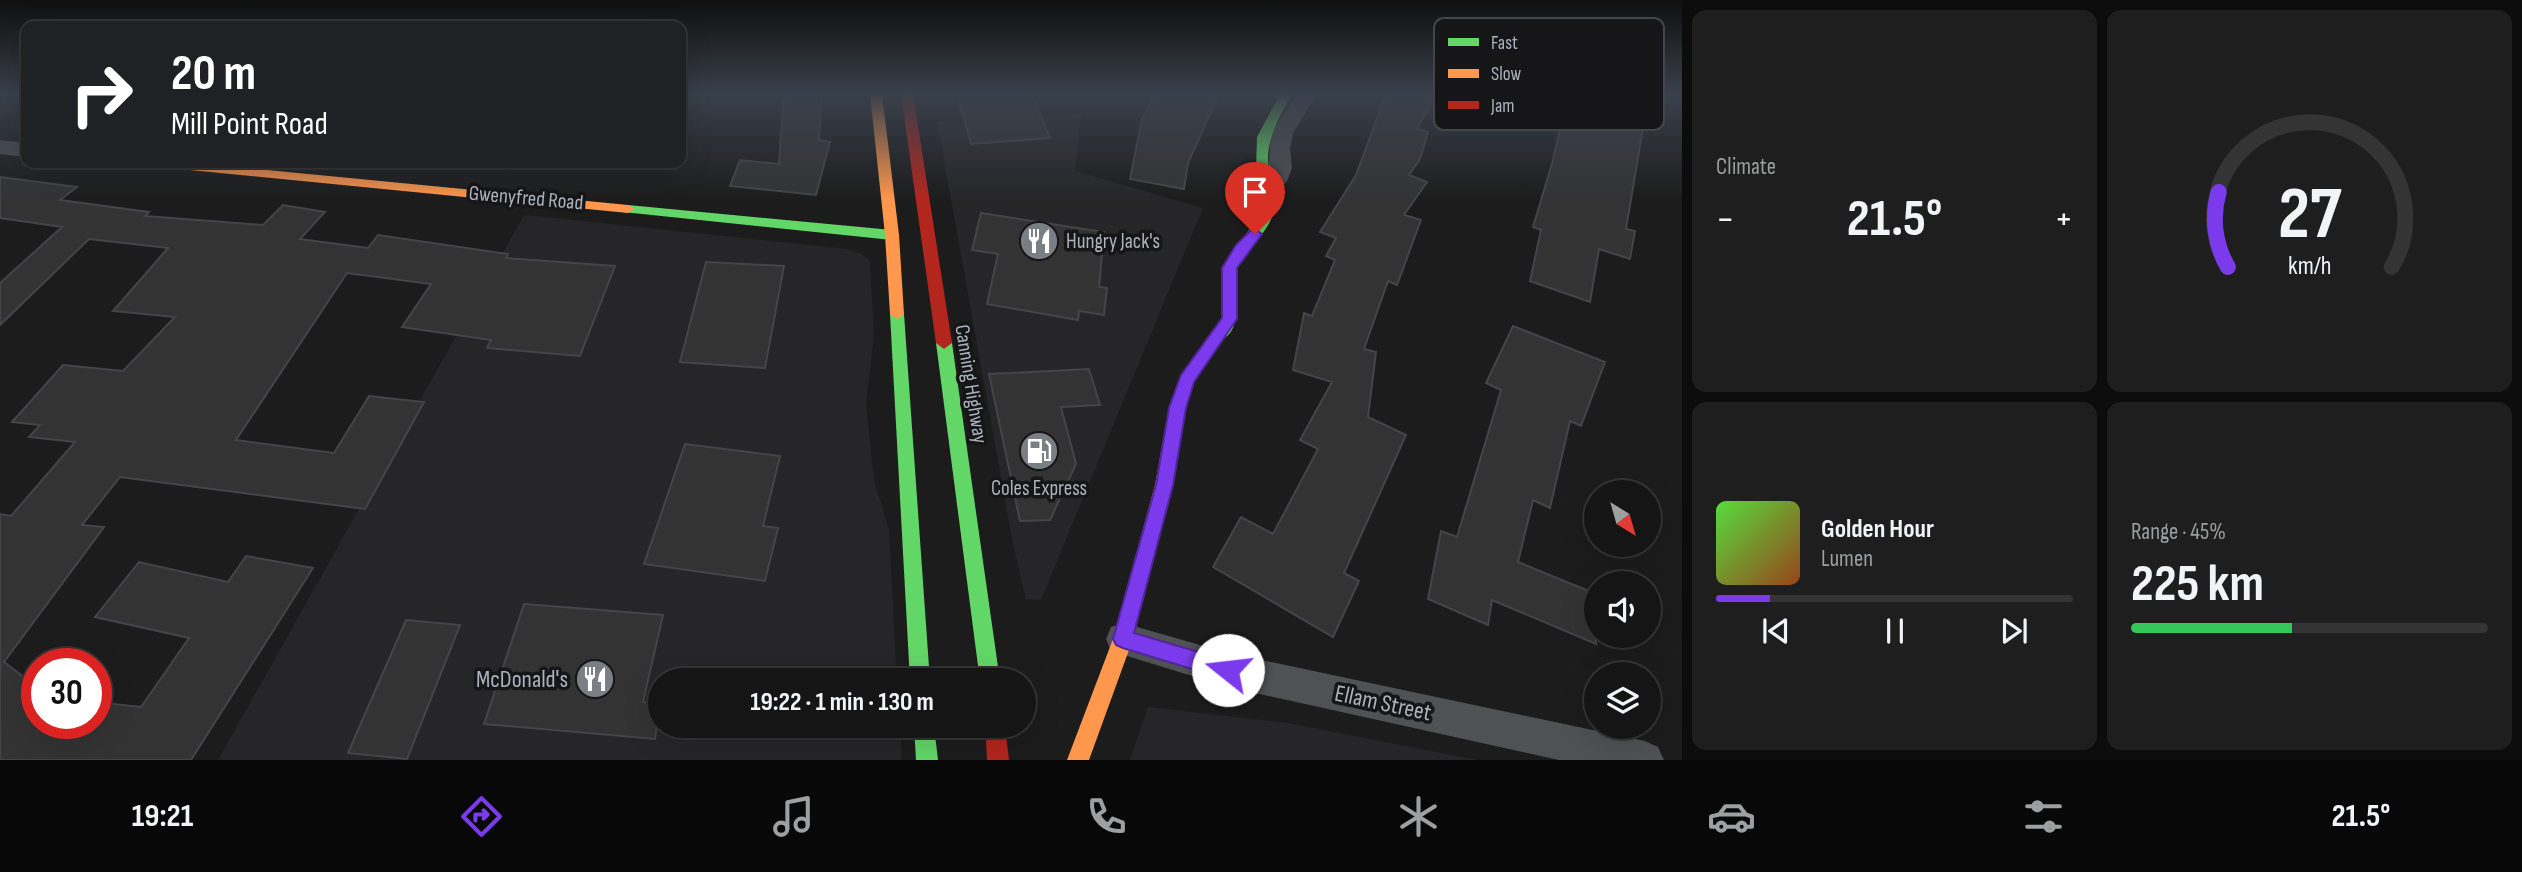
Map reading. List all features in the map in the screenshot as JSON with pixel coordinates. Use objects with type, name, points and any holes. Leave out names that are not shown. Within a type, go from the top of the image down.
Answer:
[{"type":"main road","points":[[880,129],[892,235],[919,668]]},
{"type":"main road","name":"Canning Highway","points":[[912,129],[963,470],[988,668]]},
{"type":"main road","name":"Gwenyfred Road","points":[[210,168],[892,235]]},
{"type":"main road","points":[[1078,760],[1123,639],[1164,485],[1177,408],[1187,380],[1229,319],[1229,268],[1266,216],[1268,190]]},
{"type":"main road","points":[[925,738],[927,760]]},
{"type":"main road","points":[[996,738],[998,760]]},
{"type":"street","points":[[1268,190],[1280,178],[1282,167],[1279,147],[1284,129]]},
{"type":"street","points":[[0,147],[21,149]]},
{"type":"street","name":"Ellam Street","points":[[1123,639],[1228,670],[1646,760]]},
{"type":"shaded area","points":[[939,129],[1079,129],[1075,171],[1203,208],[1041,600],[1026,599],[1012,539]]},
{"type":"shaded area","points":[[524,215],[847,249],[862,254],[870,262],[874,335],[866,404],[874,480],[889,530],[896,668],[648,668],[648,738],[901,738],[902,760],[218,760]]},
{"type":"shaded area","points":[[1148,707],[1288,723],[1477,760],[1130,760]]},
{"type":"building","points":[[781,129],[820,129],[819,140],[830,142],[816,195],[730,186],[740,160],[779,164]]},
{"type":"building","points":[[967,129],[1047,129],[1050,138],[971,144]]},
{"type":"building","points":[[1140,129],[1203,129],[1188,163],[1184,189],[1130,179]]},
{"type":"building","points":[[1373,129],[1419,129],[1428,132],[1420,159],[1409,175],[1427,182],[1404,215],[1421,220],[1397,285],[1388,281],[1364,349],[1376,352],[1368,417],[1406,435],[1344,573],[1359,581],[1333,637],[1213,567],[1241,517],[1273,534],[1318,449],[1300,440],[1332,382],[1293,370],[1304,313],[1312,316],[1335,260],[1326,256],[1336,238],[1320,232],[1356,175]]},
{"type":"building","points":[[1559,130],[1643,130],[1626,229],[1635,231],[1630,259],[1599,249],[1590,302],[1530,281],[1541,230],[1533,227]]},
{"type":"building","points":[[0,177],[77,187],[60,200],[149,212],[145,216],[263,225],[283,205],[325,212],[300,239],[368,248],[378,235],[508,254],[506,258],[615,266],[580,356],[487,348],[491,340],[402,327],[431,284],[347,273],[236,440],[334,453],[369,396],[424,402],[365,509],[120,477],[82,525],[104,527],[4,662],[21,675],[21,739],[112,739],[112,704],[141,707],[189,638],[95,617],[139,562],[228,582],[246,556],[313,568],[191,760],[0,760],[0,514],[11,516],[75,442],[29,437],[40,425],[12,422],[63,365],[123,371],[175,317],[113,311],[168,248],[89,239],[0,325],[0,283],[62,227],[0,218]]},
{"type":"building","points":[[981,213],[1104,232],[1099,287],[1107,288],[1104,315],[1079,311],[1078,320],[987,304],[998,254],[972,250]]},
{"type":"building","points":[[706,262],[784,266],[765,368],[680,362]]},
{"type":"building","points":[[1513,326],[1605,362],[1581,426],[1570,421],[1550,508],[1533,500],[1518,562],[1584,589],[1584,639],[1492,600],[1488,625],[1428,599],[1441,531],[1457,537],[1501,390],[1486,383]]},
{"type":"building","name":"Coles Express","points":[[1089,369],[1100,405],[1061,407],[1076,464],[1050,520],[1020,521],[989,374]]},
{"type":"building","points":[[685,444],[780,456],[763,526],[778,528],[765,581],[644,564]]},
{"type":"building","points":[[524,604],[663,615],[651,668],[648,668],[643,702],[648,702],[648,738],[655,739],[484,724]]},
{"type":"building","points":[[406,620],[460,625],[407,759],[348,753]]},
{"type":"traffic: fast","points":[[1218,335],[1229,319],[1229,268],[1266,216],[1268,190],[1262,169],[1263,137],[1267,129]]},
{"type":"traffic: fast","points":[[628,209],[892,235]]},
{"type":"traffic: fast","points":[[897,314],[919,668]]},
{"type":"traffic: fast","points":[[944,343],[988,668]]},
{"type":"traffic: fast","points":[[925,738],[927,760]]},
{"type":"traffic: slow","points":[[880,129],[892,235],[897,314]]},
{"type":"traffic: slow","points":[[210,168],[628,209]]},
{"type":"traffic: slow","points":[[1078,760],[1123,639],[1164,485],[1177,408],[1187,380],[1218,335]]},
{"type":"traffic: jam","points":[[912,129],[944,343]]},
{"type":"traffic: jam","points":[[996,738],[998,760]]},
{"type":"place","name":"Hungry Jack's","points":[[1039,241]]},
{"type":"place","name":"Coles Express","points":[[1039,451]]},
{"type":"place","name":"McDonald's","points":[[595,679]]},
{"type":"route","points":[[1228,670],[1123,639],[1164,485],[1177,408],[1187,380],[1229,319],[1229,268],[1241,248],[1255,234]]}]
